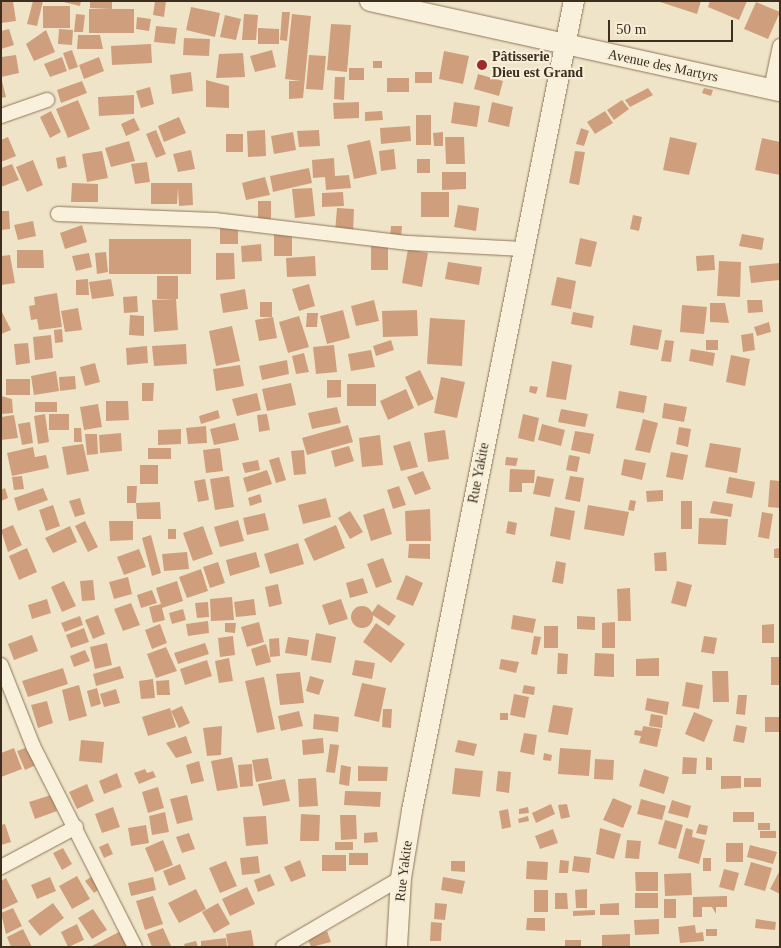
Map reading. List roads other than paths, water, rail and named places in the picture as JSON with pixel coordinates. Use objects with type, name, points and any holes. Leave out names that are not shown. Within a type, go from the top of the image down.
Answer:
[{"type":"main road","name":"Avenue des Martyrs","points":[[370,1],[776,90]]},
{"type":"main road","name":"Rue Yakite","points":[[397,947],[401,878],[523,249],[574,1]]},
{"type":"street","points":[[776,90],[780,46]]},
{"type":"street","points":[[1,116],[47,100]]},
{"type":"street","points":[[58,214],[215,220],[409,242],[523,249]]},
{"type":"street","points":[[1,665],[33,746],[76,827],[135,947]]},
{"type":"street","points":[[1,867],[76,827]]},
{"type":"street","points":[[283,947],[401,878]]},
{"type":"place","name":"Pâtisserie Dieu est Grand","points":[[482,65]]}]
